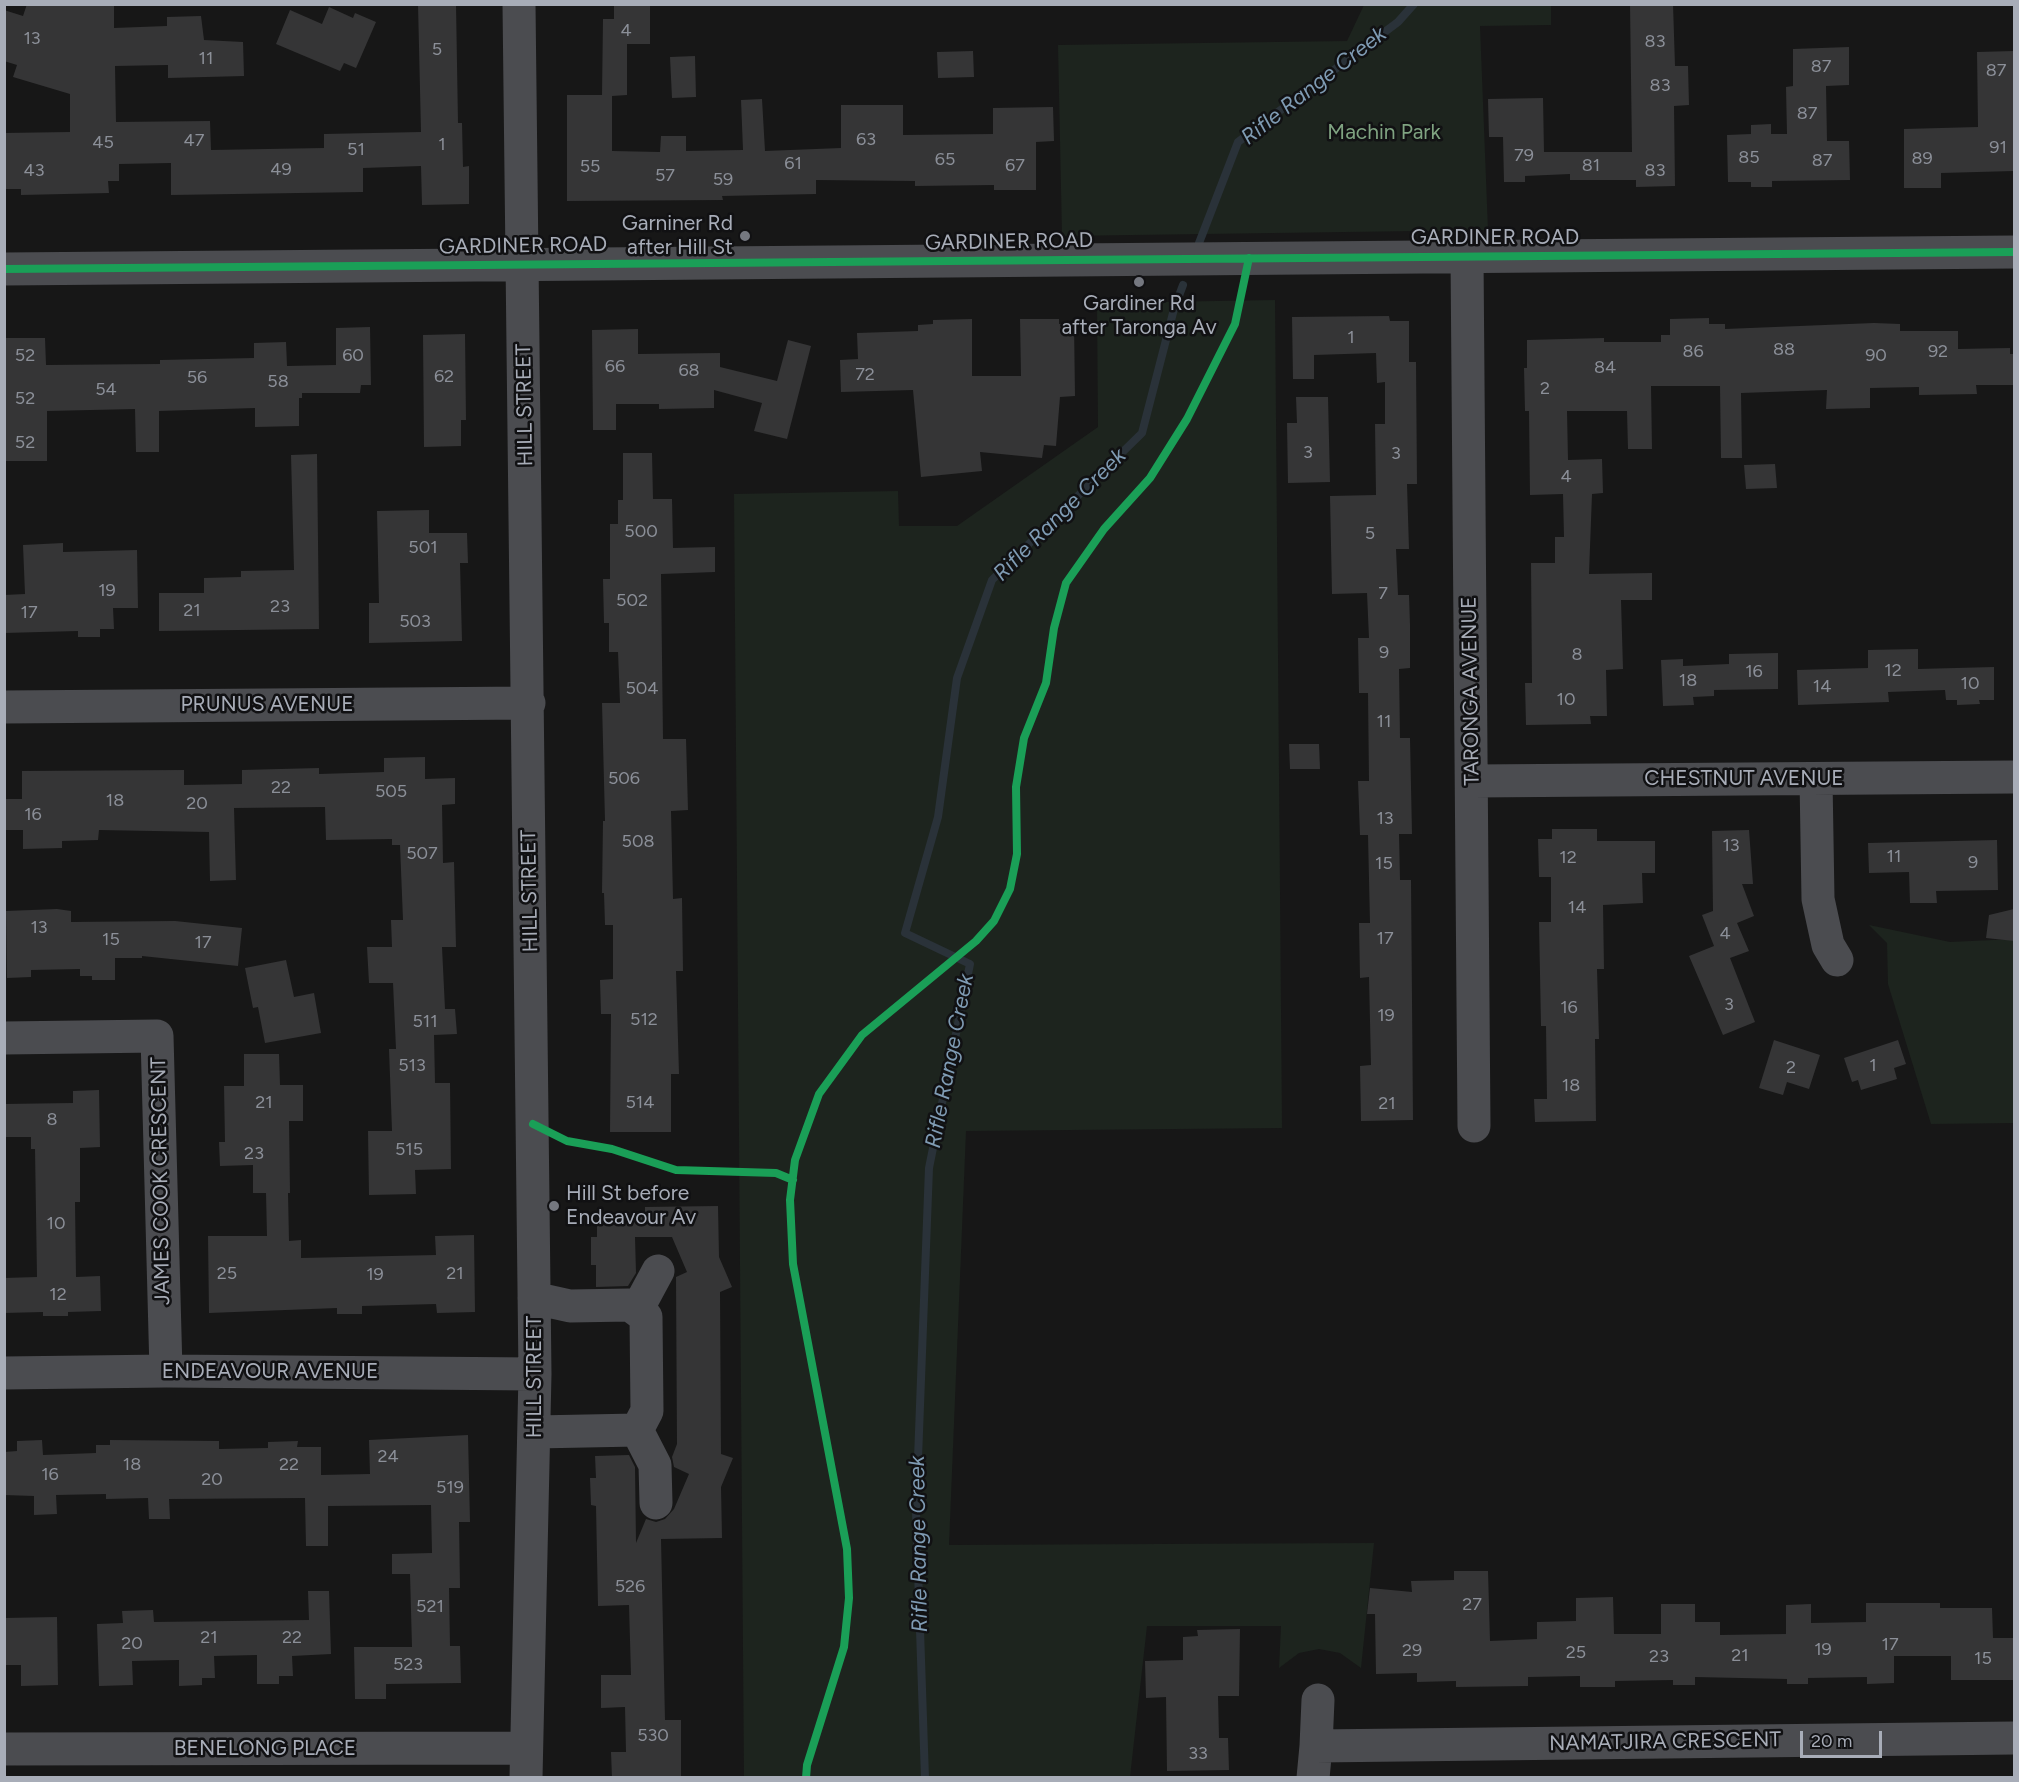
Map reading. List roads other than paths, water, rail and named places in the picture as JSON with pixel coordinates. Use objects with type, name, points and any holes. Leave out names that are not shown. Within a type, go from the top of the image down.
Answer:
[{"type":"street","name":"HILL STREET","points":[[519,4],[524,264],[535,1374],[526,1763]]},
{"type":"street","name":"GARDINER ROAD","points":[[4,269],[2014,252]]},
{"type":"street","name":"TARONGA AVENUE","points":[[1467,256],[1474,1126]]},
{"type":"street","name":"PRUNUS AVENUE","points":[[4,707],[529,703]]},
{"type":"street","name":"CHESTNUT AVENUE","points":[[1473,781],[2014,777]]},
{"type":"street","points":[[1816,779],[1818,899],[1828,945],[1838,960]]},
{"type":"street","name":"JAMES COOK CRESCENT","points":[[4,1038],[157,1036],[166,1371]]},
{"type":"street","points":[[637,1310],[658,1271]]},
{"type":"street","points":[[534,1298],[570,1306],[630,1305],[646,1317],[647,1411],[637,1430]]},
{"type":"street","name":"ENDEAVOUR AVENUE","points":[[4,1373],[166,1371],[535,1374]]},
{"type":"street","points":[[535,1432],[637,1430]]},
{"type":"street","points":[[637,1430],[655,1465],[656,1503]]},
{"type":"street","points":[[1312,1778],[1316,1746],[1317,1700]]},
{"type":"street","name":"NAMATJIRA CRESCENT","points":[[1316,1746],[2014,1738]]},
{"type":"street","name":"BENELONG PLACE","points":[[4,1749],[526,1763]]},
{"type":"waterway","name":"Rifle Range Creek","points":[[1199,243],[1238,142],[1398,22],[1414,4]]},
{"type":"waterway","name":"Rifle Range Creek","points":[[925,1778],[916,1511],[929,1168],[970,964],[905,933],[938,817],[957,678],[992,580],[1142,433],[1174,309],[1183,285]]},
{"type":"place","name":"Garniner Rd after Hill St","points":[[745,236]]},
{"type":"place","name":"Gardiner Rd after Taronga Av","points":[[1139,282]]},
{"type":"place","name":"Hill St before Endeavour Av","points":[[554,1206]]},
{"type":"park label","name":"Machin Park","points":[[1384,133]]}]
